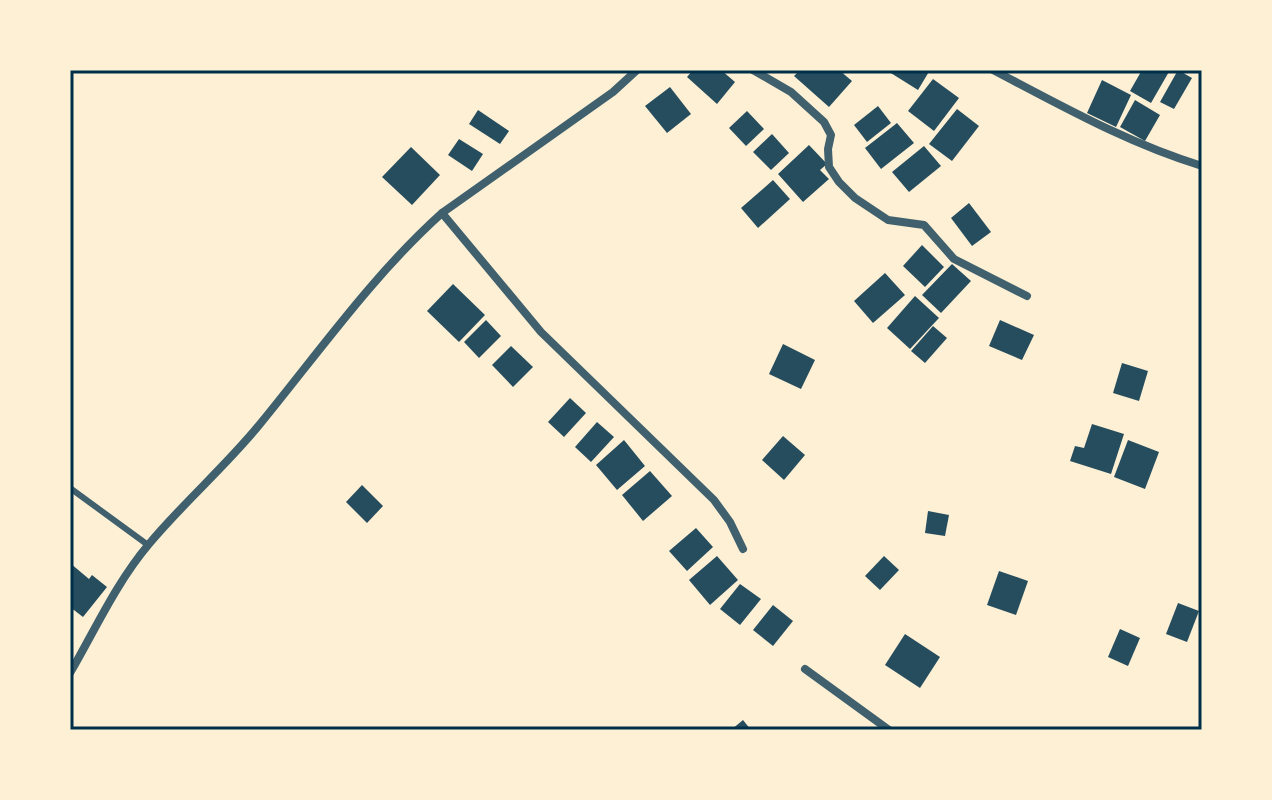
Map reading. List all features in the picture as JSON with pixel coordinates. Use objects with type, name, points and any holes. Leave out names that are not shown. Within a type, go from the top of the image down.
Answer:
[{"type":"street","points":[[70,673],[98,621],[148,545],[257,428],[385,270],[442,213],[613,92],[637,70]]},
{"type":"street","points":[[753,70],[785,88],[824,122],[831,135],[829,167],[855,198],[888,220],[924,225],[954,259],[1027,296]]},
{"type":"street","points":[[993,70],[1114,133],[1155,151],[1202,166]]},
{"type":"street","points":[[442,213],[541,332],[714,500],[730,522],[743,549]]},
{"type":"street","points":[[805,669],[889,730]]},
{"type":"lane","points":[[70,488],[148,545]]},
{"type":"building","points":[[693,70],[721,70],[735,82],[717,104],[687,77]]},
{"type":"building","points":[[800,70],[839,70],[852,81],[829,107],[794,76]]},
{"type":"building","points":[[886,70],[930,70],[918,90]]},
{"type":"building","points":[[1142,70],[1170,70],[1151,103],[1130,91]]},
{"type":"building","points":[[1178,70],[1192,78],[1174,109],[1160,102]]},
{"type":"building","points":[[933,79],[959,98],[934,131],[908,111]]},
{"type":"building","points":[[1102,80],[1131,95],[1116,127],[1087,113]]},
{"type":"building","points":[[670,87],[691,114],[667,133],[645,106]]},
{"type":"building","points":[[1135,100],[1160,115],[1145,141],[1120,127]]},
{"type":"building","points":[[878,106],[891,123],[867,142],[854,125]]},
{"type":"building","points":[[957,109],[979,126],[952,161],[929,144]]},
{"type":"building","points":[[478,110],[509,131],[500,144],[469,124]]},
{"type":"building","points":[[747,111],[764,129],[746,146],[729,128]]},
{"type":"building","points":[[897,123],[914,143],[881,169],[865,148]]},
{"type":"building","points":[[772,134],[789,153],[771,170],[753,152]]},
{"type":"building","points":[[459,139],[483,154],[472,171],[448,155]]},
{"type":"building","points":[[809,145],[827,164],[820,170],[829,179],[803,202],[778,174]]},
{"type":"building","points":[[924,146],[941,166],[909,192],[892,172]]},
{"type":"building","points":[[411,147],[440,175],[412,205],[382,177]]},
{"type":"building","points":[[773,180],[790,199],[758,228],[741,208]]},
{"type":"building","points":[[969,203],[991,232],[972,246],[951,218]]},
{"type":"building","points":[[922,245],[944,267],[925,287],[903,266]]},
{"type":"building","points":[[952,264],[971,281],[941,313],[922,295]]},
{"type":"building","points":[[885,273],[905,295],[873,323],[854,301]]},
{"type":"building","points":[[453,284],[485,315],[459,342],[427,311]]},
{"type":"building","points":[[915,296],[939,318],[910,349],[887,328]]},
{"type":"building","points":[[486,320],[501,336],[479,358],[464,342]]},
{"type":"building","points":[[1000,320],[1034,335],[1022,360],[989,346]]},
{"type":"building","points":[[933,326],[947,338],[925,363],[911,351]]},
{"type":"building","points":[[783,344],[815,360],[801,389],[769,374]]},
{"type":"building","points":[[511,346],[533,367],[513,387],[492,365]]},
{"type":"building","points":[[1122,363],[1148,371],[1139,401],[1113,393]]},
{"type":"building","points":[[570,398],[586,413],[564,437],[548,422]]},
{"type":"building","points":[[597,422],[614,437],[591,462],[575,447]]},
{"type":"building","points":[[1092,424],[1124,434],[1111,474],[1070,461],[1075,446],[1084,448]]},
{"type":"building","points":[[783,436],[805,455],[784,480],[762,460]]},
{"type":"building","points":[[624,440],[645,466],[617,490],[596,465]]},
{"type":"building","points":[[1128,440],[1159,452],[1145,489],[1114,477]]},
{"type":"building","points":[[650,471],[672,496],[643,521],[622,495]]},
{"type":"building","points":[[362,485],[383,506],[367,523],[346,502]]},
{"type":"building","points":[[928,511],[949,515],[945,536],[925,533]]},
{"type":"building","points":[[696,528],[713,547],[687,571],[669,551]]},
{"type":"building","points":[[717,556],[738,580],[710,605],[689,580]]},
{"type":"building","points":[[884,556],[899,570],[880,590],[865,576]]},
{"type":"building","points":[[70,563],[89,579],[92,575],[107,587],[83,617],[70,607],[73,600],[70,597]]},
{"type":"building","points":[[999,571],[1028,581],[1016,615],[987,605]]},
{"type":"building","points":[[740,584],[761,599],[740,625],[720,609]]},
{"type":"building","points":[[1178,603],[1199,611],[1187,642],[1166,634]]},
{"type":"building","points":[[773,605],[793,621],[773,646],[753,630]]},
{"type":"building","points":[[1120,629],[1140,638],[1128,666],[1108,657]]},
{"type":"building","points":[[905,634],[940,657],[920,688],[885,665]]},
{"type":"building","points":[[743,720],[751,730],[731,730]]}]
